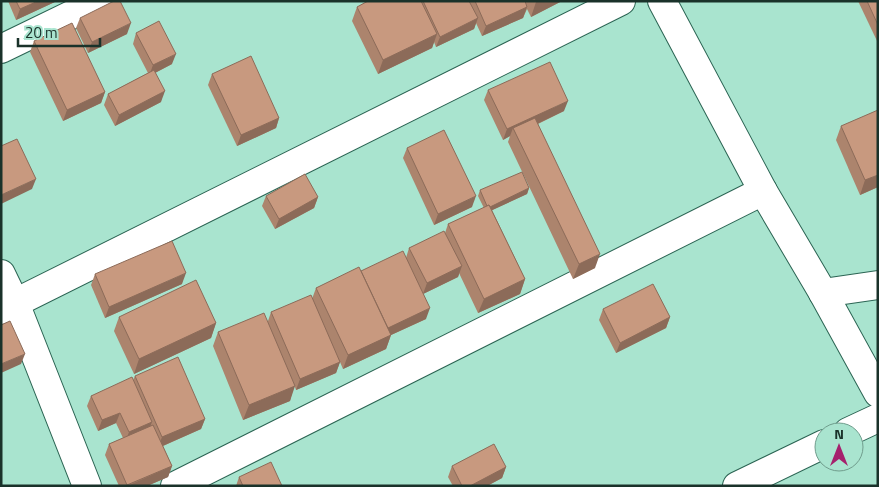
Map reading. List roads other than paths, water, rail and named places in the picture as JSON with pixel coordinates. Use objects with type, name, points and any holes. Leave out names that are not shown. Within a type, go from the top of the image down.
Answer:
[{"type":"street","points":[[1,49],[100,1]]},
{"type":"street","points":[[8,307],[621,1]]},
{"type":"street","points":[[662,1],[763,191],[823,293],[878,393]]},
{"type":"street","points":[[175,486],[763,191]]},
{"type":"street","points":[[1,274],[8,307],[88,486]]},
{"type":"street","points":[[823,293],[878,285]]},
{"type":"street","points":[[864,425],[878,418]]},
{"type":"street","points":[[737,486],[814,449]]}]
